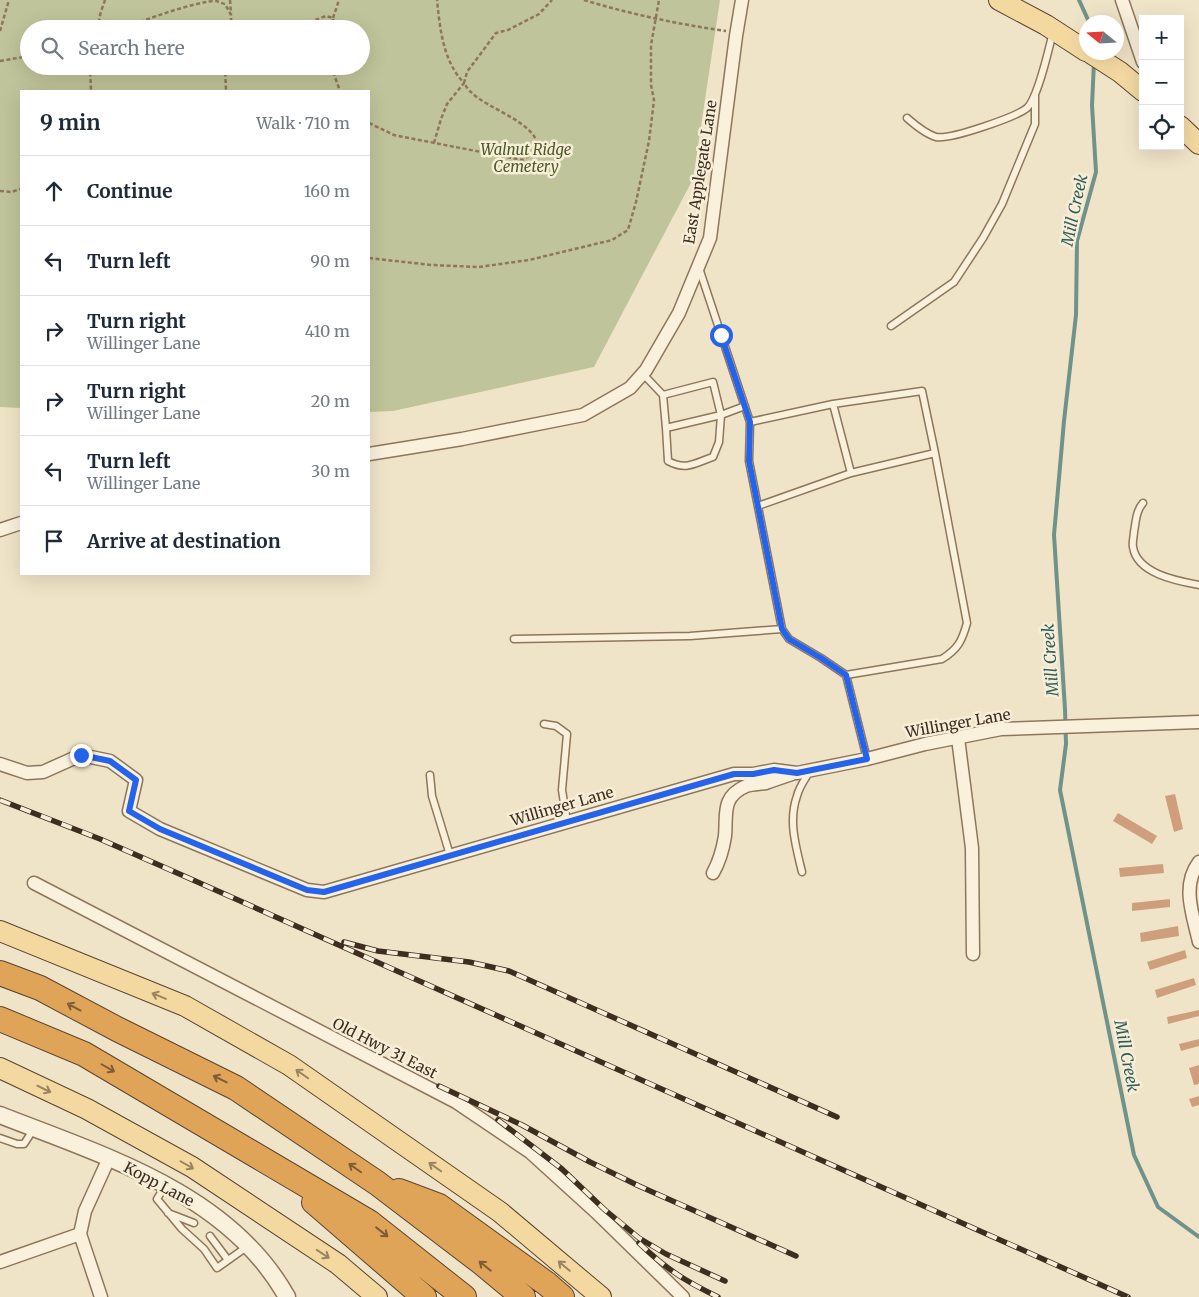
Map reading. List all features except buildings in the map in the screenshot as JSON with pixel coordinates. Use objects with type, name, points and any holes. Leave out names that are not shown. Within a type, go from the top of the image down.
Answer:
[{"type":"highway","points":[[0,972],[40,988],[117,1029],[236,1088],[377,1183],[482,1263],[523,1297]]},
{"type":"highway","points":[[0,1018],[84,1054],[369,1222],[464,1297]]},
{"type":"highway","points":[[267,1162],[424,1297]]},
{"type":"highway","points":[[377,1183],[438,1206],[547,1284],[562,1297]]},
{"type":"main road","points":[[999,0],[1079,46]]},
{"type":"main road","points":[[1100,60],[1139,88]]},
{"type":"main road","points":[[1184,129],[1198,140]]},
{"type":"main road","points":[[0,931],[185,1006],[289,1065],[500,1212],[601,1297]]},
{"type":"main road","points":[[0,1068],[86,1109],[192,1167],[338,1264],[377,1297]]},
{"type":"street","name":"East Applegate Lane","points":[[370,454],[462,439],[583,414],[630,388],[643,374],[680,313],[710,238],[742,0]]},
{"type":"street","points":[[1122,0],[1142,60]]},
{"type":"street","points":[[0,530],[20,523]]},
{"type":"street","name":"Willinger Lane","points":[[0,764],[27,772],[43,772],[81,755],[110,761],[136,780],[129,811],[160,829],[307,890],[324,892],[734,774],[753,774],[774,770],[797,773],[867,759],[924,744],[1001,729],[1199,722]]},
{"type":"street","points":[[958,738],[972,848],[973,954]]},
{"type":"street","points":[[713,873],[721,854],[725,837],[726,807],[729,800],[747,786],[765,783],[797,773]]},
{"type":"street","points":[[1199,862],[1192,871],[1189,884],[1190,899],[1199,942]]},
{"type":"street","name":"Old Hwy 31 East","points":[[34,883],[456,1102],[530,1152],[596,1212],[683,1297]]},
{"type":"street","name":"Kopp Lane","points":[[0,1115],[109,1158],[166,1185],[196,1204],[229,1228],[248,1246],[275,1277],[287,1297]]},
{"type":"street","points":[[101,1297],[80,1234],[84,1211],[109,1158]]},
{"type":"street","points":[[0,1262],[80,1234]]},
{"type":"lane","points":[[907,118],[918,127],[937,137],[965,133],[1028,108],[1035,95],[1057,33]]},
{"type":"lane","points":[[891,326],[954,282],[984,238],[1002,204],[1035,124],[1035,95]]},
{"type":"lane","points":[[699,268],[750,422],[749,461],[782,629],[789,639],[846,675],[867,759]]},
{"type":"lane","points":[[643,374],[663,395],[668,461],[676,466],[685,467],[713,457],[719,442],[721,414],[713,382],[663,395]]},
{"type":"lane","points":[[750,422],[833,404],[922,390],[967,623],[962,638],[953,652],[942,659],[846,675]]},
{"type":"lane","points":[[833,404],[852,473]]},
{"type":"lane","points":[[666,428],[744,406]]},
{"type":"lane","points":[[758,506],[852,473],[935,453]]},
{"type":"lane","points":[[1144,503],[1138,509],[1132,546],[1136,556],[1150,570],[1170,579],[1199,586]]},
{"type":"lane","points":[[514,639],[690,636],[782,629]]},
{"type":"lane","points":[[544,724],[556,726],[567,734],[562,790],[567,822]]},
{"type":"lane","points":[[802,872],[794,834],[793,816],[797,795],[810,770]]},
{"type":"lane","points":[[430,775],[432,796],[450,855]]},
{"type":"lane","points":[[0,1138],[17,1144],[24,1144],[34,1129]]},
{"type":"lane","points":[[166,1185],[158,1199],[182,1229],[204,1249],[217,1268],[248,1246]]},
{"type":"lane","points":[[167,1212],[194,1223]]},
{"type":"lane","points":[[210,1236],[228,1260]]},
{"type":"path","points":[[0,31],[9,0]]},
{"type":"path","points":[[100,20],[104,0]]},
{"type":"path","points":[[225,4],[229,0]]},
{"type":"path","points":[[229,0],[231,20]]},
{"type":"path","points":[[315,20],[326,16],[333,18],[340,0]]},
{"type":"path","points":[[370,123],[394,135],[522,160],[534,153],[538,146],[537,140],[528,129],[472,93],[456,74],[445,49],[437,0]]},
{"type":"path","points":[[434,143],[447,104],[464,83],[466,72],[496,33],[508,30],[539,14],[552,0]]},
{"type":"path","points":[[584,0],[681,25],[737,33]]},
{"type":"path","points":[[370,258],[422,265],[479,266],[529,260],[612,240],[628,230],[649,141],[654,100],[651,85],[651,45],[659,0]]},
{"type":"path","points":[[150,20],[202,3],[218,1],[225,4],[231,15]]},
{"type":"path","points":[[0,11],[6,10]]},
{"type":"path","points":[[0,62],[20,58]]},
{"type":"path","points":[[90,75],[91,90]]},
{"type":"path","points":[[225,75],[226,90]]},
{"type":"path","points":[[334,75],[340,90]]},
{"type":"path","points":[[0,191],[11,192],[20,189]]},
{"type":"green space","name":"Walnut Ridge Cemetery","points":[[0,0],[720,0],[693,179],[594,367],[393,411],[370,412],[370,90],[20,90],[20,408],[0,407]]},
{"type":"waterway","name":"Mill Creek","points":[[1079,0],[1086,15]]},
{"type":"waterway","name":"Mill Creek","points":[[1094,62],[1092,105],[1096,172],[1077,241],[1076,315],[1054,535],[1066,744],[1060,790],[1134,1155],[1158,1207],[1199,1237]]},
{"type":"railway","points":[[0,800],[100,839],[184,876],[1128,1297]]},
{"type":"railway","points":[[344,942],[378,951],[469,962],[509,971],[837,1117]]},
{"type":"railway","points":[[439,1086],[522,1125],[639,1186],[796,1256]]},
{"type":"railway","points":[[498,1120],[562,1169],[605,1210],[639,1238],[666,1254],[725,1281]]},
{"type":"railway","points":[[639,1243],[676,1274],[718,1297]]},
{"type":"route","points":[[81,755],[110,761],[136,780],[129,811],[160,829],[307,890],[324,892],[734,774],[753,774],[774,770],[797,773],[867,759],[846,675],[789,639],[782,629],[749,461],[750,422],[721,335]]}]
